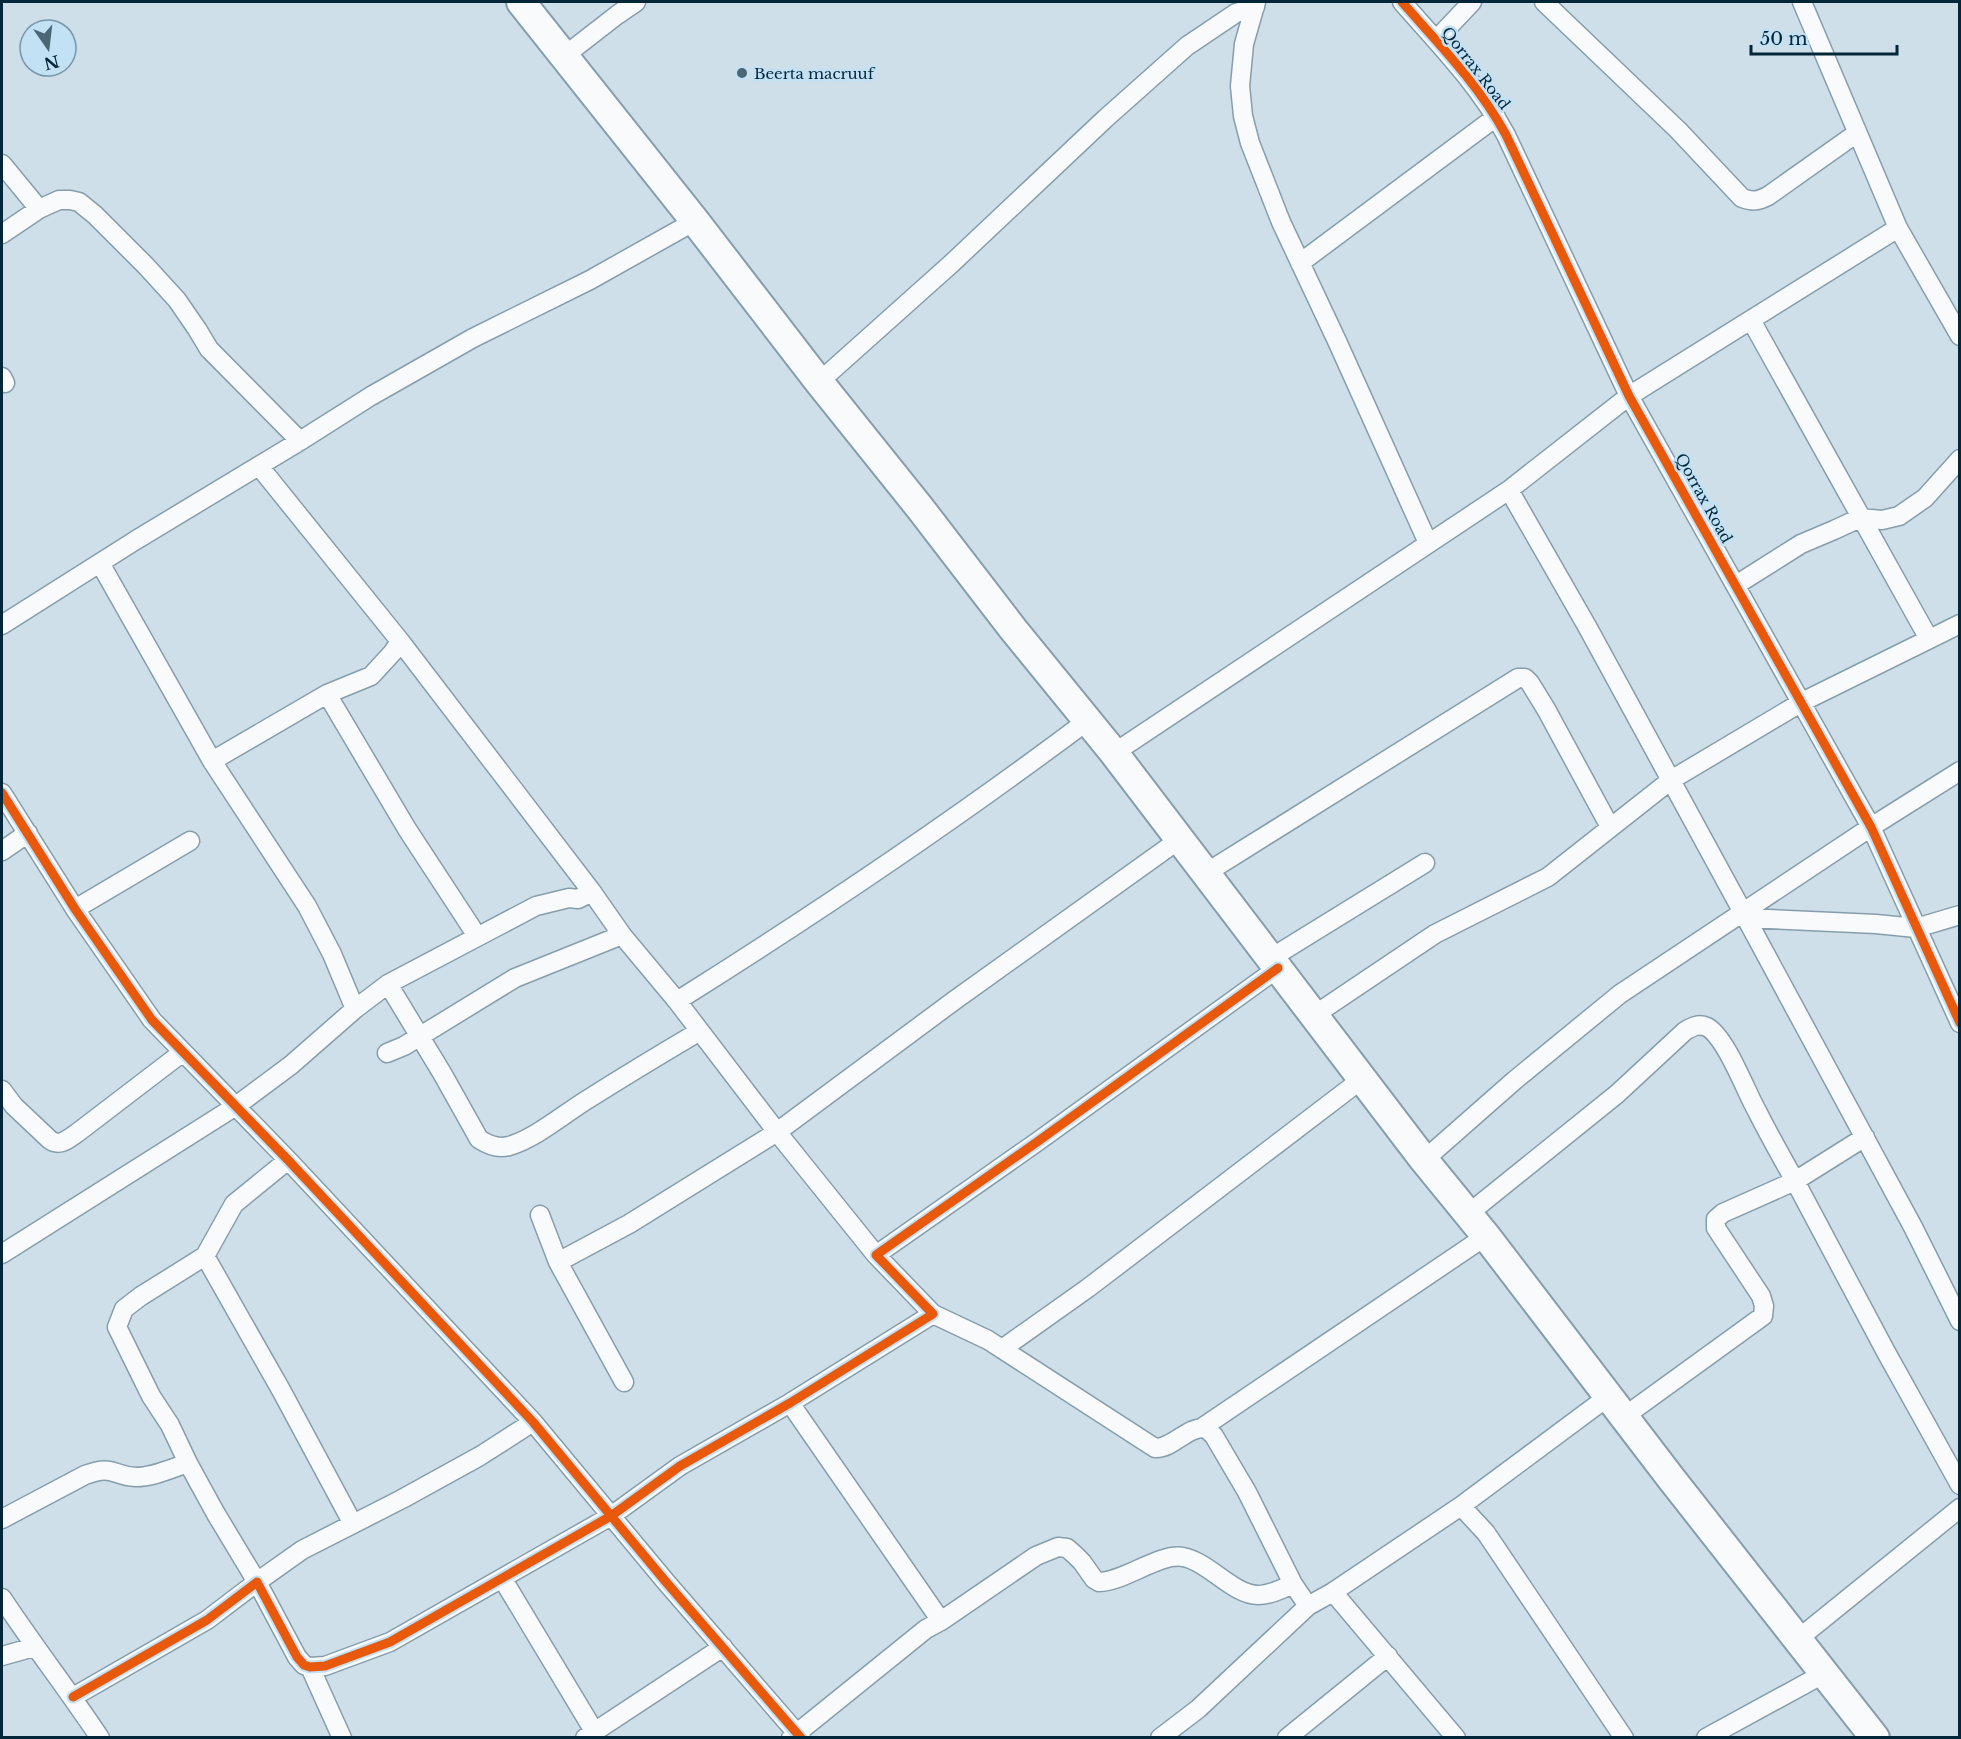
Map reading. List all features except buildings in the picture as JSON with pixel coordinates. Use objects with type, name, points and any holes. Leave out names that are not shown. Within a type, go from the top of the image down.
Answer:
[{"type":"main road","points":[[521,2],[695,220],[1013,629],[1114,753],[1424,1160],[1486,1236],[1875,1737]]},
{"type":"street","points":[[563,57],[636,2]]},
{"type":"street","name":"Qorrax Road","points":[[1402,2],[1470,80],[1496,117],[1629,396],[1871,827],[1959,1023]]},
{"type":"street","points":[[1436,40],[1472,2]]},
{"type":"street","points":[[1544,2],[1678,130],[1742,198],[1757,201],[1768,196],[1857,133]]},
{"type":"street","points":[[1802,2],[1898,228],[1959,336]]},
{"type":"street","points":[[1255,4],[1244,44],[1240,86],[1243,116],[1250,142],[1277,212],[1428,543]]},
{"type":"street","points":[[819,382],[951,264],[1106,118],[1187,46],[1236,13],[1255,4]]},
{"type":"street","points":[[1300,263],[1496,117]]},
{"type":"street","points":[[2,164],[39,208]]},
{"type":"street","points":[[2,234],[39,208],[59,200],[80,202],[146,266],[177,300],[209,349],[300,441]]},
{"type":"street","points":[[2,626],[371,396],[473,338],[590,280],[695,220]]},
{"type":"street","points":[[1114,753],[1509,490],[1629,396],[1898,228]]},
{"type":"street","points":[[1751,320],[1929,639]]},
{"type":"street","points":[[1736,585],[1801,544],[1860,519],[1882,520],[1899,516],[1925,498],[1959,459]]},
{"type":"street","points":[[259,466],[400,641],[592,892],[621,935],[677,1001],[777,1132],[876,1255],[933,1314],[988,1340],[1155,1448],[1160,1448],[1203,1427],[1486,1236]]},
{"type":"street","points":[[1509,490],[1588,627],[1865,1137],[1913,1227],[1959,1321]]},
{"type":"street","points":[[100,563],[212,761],[308,906],[332,954],[355,1009]]},
{"type":"street","points":[[1313,1016],[1436,934],[1548,877],[1671,780],[1802,702],[1959,624]]},
{"type":"street","points":[[212,761],[327,694],[371,676],[400,641]]},
{"type":"street","points":[[1206,873],[1518,678],[1525,678],[1530,683],[1610,827]]},
{"type":"street","points":[[327,694],[407,829],[477,936]]},
{"type":"street","points":[[677,1001],[765,946],[993,792],[1087,721]]},
{"type":"street","points":[[1424,1160],[1515,1080],[1620,994],[1959,771]]},
{"type":"street","points":[[2,793],[75,909],[152,1020],[288,1160],[533,1422],[796,1736],[926,1629],[1036,1556],[1059,1547],[1067,1548],[1099,1582],[1115,1579],[1170,1557],[1184,1557],[1205,1566],[1231,1585],[1252,1594],[1269,1594],[1293,1584]]},
{"type":"street","points":[[2,851],[28,833]]},
{"type":"street","points":[[558,1262],[629,1224],[777,1132],[955,1000],[1180,839]]},
{"type":"street","points":[[75,909],[190,841]]},
{"type":"street","points":[[876,1255],[1037,1142],[1275,963],[1425,863]]},
{"type":"street","points":[[2,1254],[236,1106],[291,1065],[355,1009],[388,984],[536,906],[569,897],[578,899],[592,892]]},
{"type":"street","points":[[1744,914],[1916,928],[1959,915]]},
{"type":"street","points":[[387,1053],[404,1046],[515,978],[621,935]]},
{"type":"street","points":[[388,984],[479,1139],[488,1145],[499,1147],[510,1146],[526,1139],[700,1031]]},
{"type":"street","points":[[1468,1214],[1617,1094],[1685,1031],[1696,1025],[1705,1026],[1711,1031],[1732,1062],[1959,1485]]},
{"type":"street","points":[[2,1090],[14,1106],[50,1140],[60,1143],[77,1133],[183,1052]]},
{"type":"street","points":[[1002,1349],[1088,1288],[1362,1079]]},
{"type":"street","points":[[1160,1737],[1198,1709],[1308,1606],[1334,1592],[1461,1506],[1617,1406],[1763,1316],[1764,1306],[1761,1296],[1716,1228],[1716,1219],[1723,1213],[1795,1181],[1865,1137]]},
{"type":"street","points":[[288,1160],[234,1204],[205,1256],[124,1309],[117,1328],[151,1396],[170,1425],[216,1514],[257,1582],[297,1656],[304,1665],[310,1667],[325,1666],[390,1642],[611,1516],[680,1466],[790,1403],[933,1314]]},
{"type":"street","points":[[540,1215],[558,1262],[624,1382]]},
{"type":"street","points":[[205,1256],[353,1524]]},
{"type":"street","points":[[790,1403],[941,1621]]},
{"type":"street","points":[[73,1697],[207,1620],[302,1550],[480,1456],[533,1422]]},
{"type":"street","points":[[1203,1427],[1214,1436],[1242,1483],[1293,1584],[1308,1606]]},
{"type":"street","points":[[2,1519],[97,1470],[109,1469],[135,1477],[188,1463]]},
{"type":"street","points":[[1461,1506],[1486,1533],[1624,1737]]},
{"type":"street","points":[[1798,1639],[1959,1508]]},
{"type":"street","points":[[502,1578],[589,1734],[723,1647]]},
{"type":"street","points":[[1334,1592],[1456,1737]]},
{"type":"street","points":[[2,1598],[34,1647],[73,1697],[100,1737]]},
{"type":"street","points":[[2,1656],[34,1647]]},
{"type":"street","points":[[1287,1737],[1388,1656]]},
{"type":"street","points":[[310,1667],[342,1737]]},
{"type":"street","points":[[1706,1737],[1825,1673]]},
{"type":"cycle path","points":[[1402,2],[1471,82],[1506,135],[1629,396],[1871,827],[1960,1023]]},
{"type":"cycle path","points":[[2,793],[75,909],[152,1020],[288,1160],[533,1422],[666,1582],[801,1738]]},
{"type":"cycle path","points":[[73,1697],[207,1620],[257,1582],[297,1657],[304,1665],[310,1667],[325,1666],[390,1642],[611,1516],[680,1466],[790,1403],[933,1314],[876,1255],[1278,968]]},
{"type":"place","name":"Beerta macruuf","points":[[742,73]]}]
